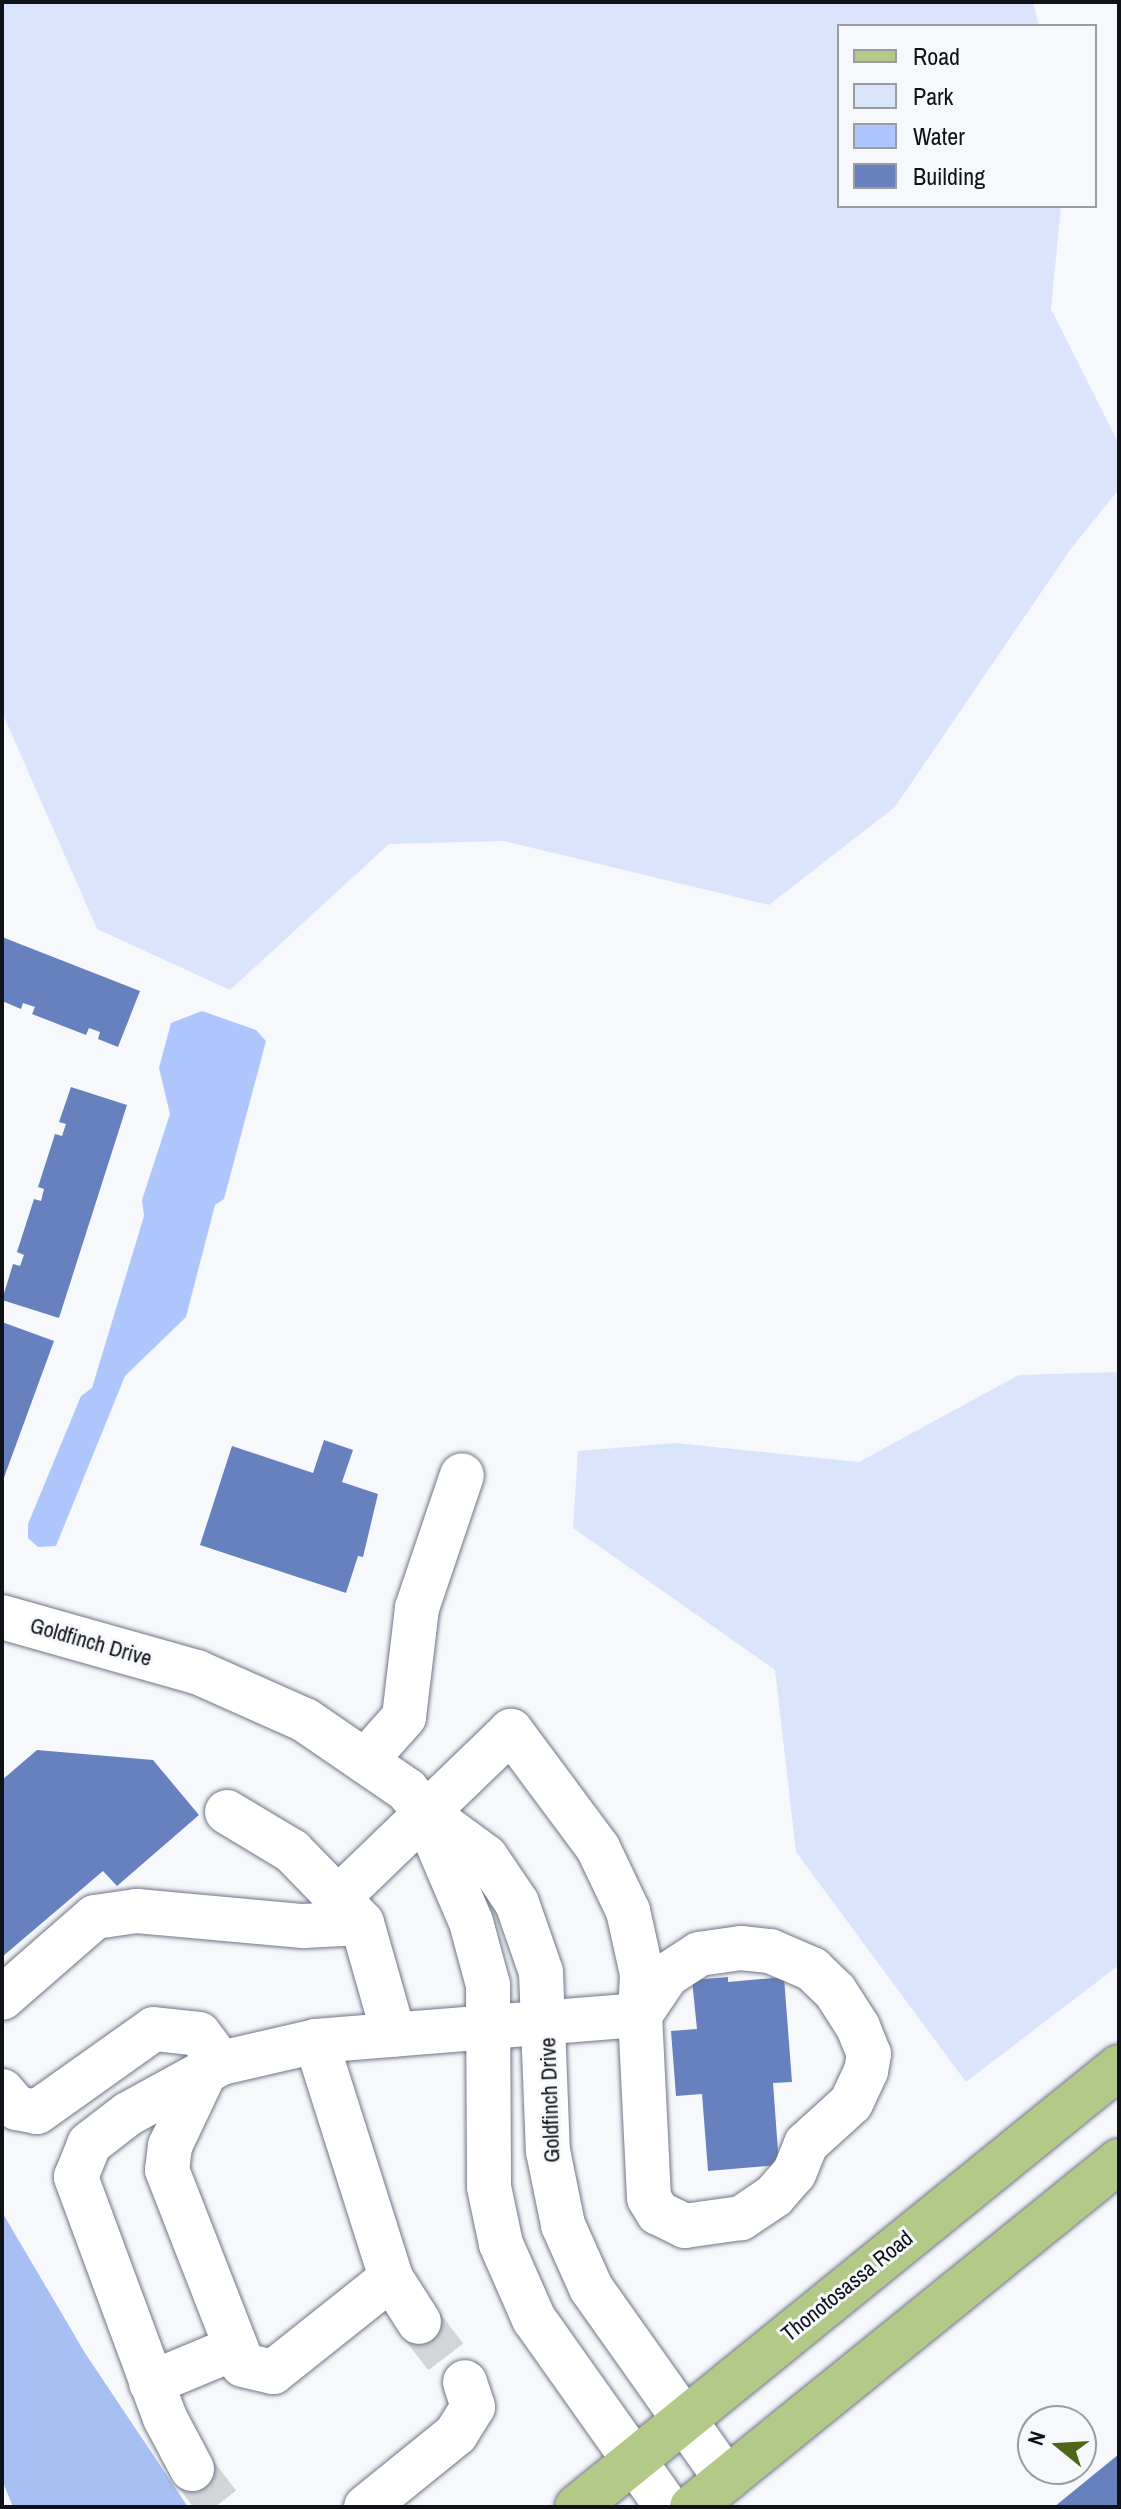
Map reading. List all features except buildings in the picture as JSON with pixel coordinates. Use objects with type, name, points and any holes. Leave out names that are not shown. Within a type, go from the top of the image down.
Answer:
[{"type":"main road","name":"Thonotosassa Road","points":[[577,2507],[1119,2067]]},
{"type":"main road","points":[[692,2507],[1119,2161]]},
{"type":"street","points":[[365,1761],[404,1717],[417,1608],[462,1475]]},
{"type":"street","name":"Goldfinch Drive","points":[[2,1617],[197,1672],[305,1720],[407,1790],[424,1812],[471,1922],[488,1985],[489,2187],[501,2244],[534,2319],[667,2507]]},
{"type":"street","points":[[2,1998],[95,1917],[137,1911],[303,1926],[350,1910],[424,1812],[511,1731],[598,1848],[628,1911],[642,1974],[640,2015],[649,2198],[658,2213],[685,2226],[741,2218],[774,2196],[794,2173],[806,2144],[851,2103],[866,2071],[869,2054],[858,2027],[835,1991],[812,1969],[770,1951],[741,1948],[699,1954],[667,1975],[640,2015],[547,2026],[316,2041],[213,2069],[102,2132],[89,2144],[76,2177],[151,2383],[192,2469]]},
{"type":"street","points":[[227,1812],[292,1851],[350,1910],[394,2035]]},
{"type":"street","name":"Goldfinch Drive","points":[[424,1812],[486,1857],[517,1903],[541,1972],[547,2026],[548,2151],[563,2225],[591,2288],[726,2479]]},
{"type":"street","points":[[2,2091],[17,2108],[37,2112],[129,2042],[154,2029],[199,2034],[213,2069]]},
{"type":"street","points":[[316,2041],[391,2278],[419,2322]]},
{"type":"street","points":[[213,2069],[170,2146],[167,2170],[243,2365],[254,2372],[273,2372],[391,2278]]},
{"type":"street","points":[[151,2383],[235,2348]]},
{"type":"street","points":[[366,2507],[456,2434],[473,2407],[465,2382]]},
{"type":"green space","points":[[2,2],[1033,2],[1038,24],[837,24],[837,208],[1061,208],[1051,309],[1119,444],[1119,489],[1070,550],[895,807],[769,905],[504,841],[389,844],[230,990],[97,929],[2,712]]},
{"type":"green space","points":[[1119,1372],[1119,1965],[966,2082],[796,1852],[775,1670],[573,1528],[578,1451],[676,1443],[859,1462],[1019,1375]]},
{"type":"shaded area","points":[[2,2212],[85,2353],[188,2507],[13,2507],[2,2480]]},
{"type":"water","points":[[202,1011],[256,1030],[266,1041],[224,1199],[215,1205],[186,1317],[125,1376],[56,1546],[38,1547],[28,1538],[28,1524],[81,1396],[92,1388],[144,1216],[142,1200],[170,1114],[159,1068],[171,1023]]},
{"type":"tunnel","points":[[419,2322],[465,2382]]},
{"type":"tunnel","points":[[192,2469],[221,2507]]}]
